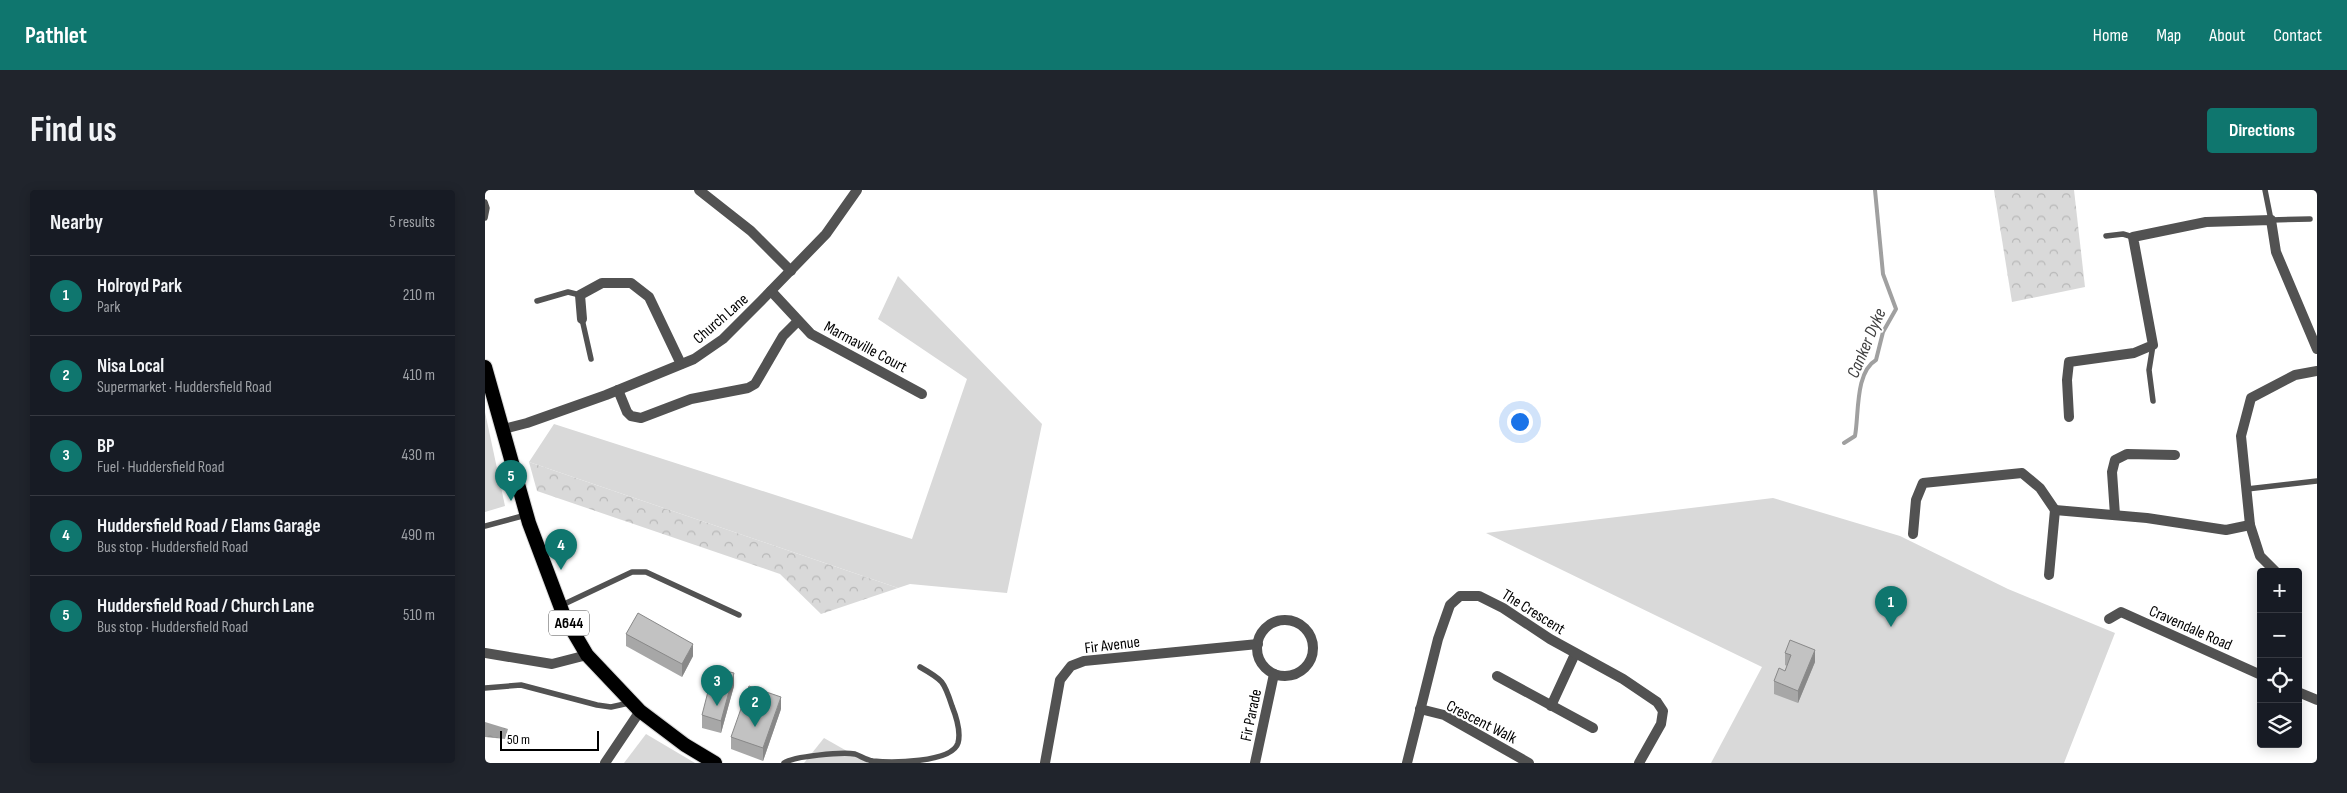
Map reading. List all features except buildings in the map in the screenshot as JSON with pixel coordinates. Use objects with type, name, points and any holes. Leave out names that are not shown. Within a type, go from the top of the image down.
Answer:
[{"type":"highway","name":"A644","points":[[485,366],[504,428],[526,515],[560,606],[587,655],[636,706],[685,745],[715,763]]},
{"type":"street","points":[[699,190],[751,231],[791,271]]},
{"type":"street","name":"Church Lane","points":[[504,428],[527,423],[695,359],[723,339],[791,271],[825,234],[857,190]]},
{"type":"street","points":[[2069,416],[2067,380],[2069,362],[2134,353],[2153,345],[2133,237],[2206,222],[2271,220],[2276,252],[2317,349]]},
{"type":"street","points":[[582,319],[580,295],[602,284],[631,283],[649,297],[681,364]]},
{"type":"street","name":"Marmaville Court","points":[[771,291],[811,334],[922,394]]},
{"type":"street","points":[[617,390],[627,412],[637,418],[691,399],[748,388],[755,384],[783,336],[797,321]]},
{"type":"street","points":[[2272,568],[2260,556],[2250,525],[2241,436],[2251,398],[2295,375],[2317,371]]},
{"type":"street","points":[[2115,515],[2112,472],[2115,460],[2127,454],[2175,455]]},
{"type":"street","points":[[1913,534],[1917,500],[1923,483],[2022,473],[2040,488],[2055,510],[2049,575]]},
{"type":"street","points":[[2055,510],[2115,515],[2226,530],[2250,525]]},
{"type":"street","name":"The Crescent","points":[[1407,763],[1438,639],[1450,605],[1459,596],[1479,596],[1503,608],[1575,654],[1657,702],[1663,711],[1661,724],[1639,763]]},
{"type":"street","name":"Cravendale Road","points":[[2109,618],[2121,612],[2257,673]]},
{"type":"street","name":"Fir Parade","points":[[1279,621],[1296,623],[1309,634],[1313,651],[1306,666],[1291,676],[1274,674],[1266,669],[1261,662],[1258,644],[1265,629],[1279,621]]},
{"type":"street","name":"Fir Avenue","points":[[1045,763],[1060,680],[1071,666],[1084,661],[1258,644]]},
{"type":"street","points":[[485,653],[552,664],[587,655]]},
{"type":"street","points":[[1551,706],[1575,654]]},
{"type":"street","name":"Fir Parade","points":[[1255,763],[1274,674]]},
{"type":"street","points":[[1497,676],[1593,728]]},
{"type":"street","points":[[2302,694],[2317,700]]},
{"type":"street","points":[[605,763],[636,706]]},
{"type":"street","name":"Crescent Walk","points":[[1420,709],[1443,715],[1529,763]]},
{"type":"lane","points":[[2265,190],[2271,220],[2309,219]]},
{"type":"lane","points":[[485,202],[487,208],[485,218]]},
{"type":"lane","points":[[2106,236],[2123,234],[2133,237]]},
{"type":"lane","points":[[537,301],[569,292],[580,295]]},
{"type":"lane","points":[[582,319],[591,359]]},
{"type":"lane","points":[[2153,345],[2149,370],[2153,401]]},
{"type":"lane","points":[[2247,489],[2317,481]]},
{"type":"lane","points":[[485,526],[526,515]]},
{"type":"lane","points":[[560,606],[631,572],[646,572],[739,615]]},
{"type":"lane","points":[[784,763],[793,758],[807,756],[854,754],[871,761],[886,763],[932,760],[954,750],[958,744],[959,734],[955,712],[945,684],[938,677],[920,666]]},
{"type":"lane","points":[[485,688],[521,685],[597,705],[611,707],[636,706]]},
{"type":"green space","points":[[1994,190],[2074,190],[2085,287],[2012,302]]},
{"type":"green space","points":[[898,276],[1042,424],[1007,593],[910,584],[898,588],[529,462],[554,424],[912,539],[967,379],[878,319]]},
{"type":"green space","points":[[485,412],[505,506],[485,512]]},
{"type":"green space","points":[[529,462],[898,588],[821,614],[780,574],[537,491]]},
{"type":"green space","points":[[1773,498],[1900,536],[2008,589],[2115,633],[2064,763],[1711,763],[1762,667],[1486,533]]},
{"type":"green space","points":[[646,734],[695,763],[624,763]]},
{"type":"green space","points":[[824,738],[868,763],[804,763]]},
{"type":"water","points":[[485,722],[508,729],[505,739],[485,737]]},
{"type":"waterway","name":"Canker Dyke","points":[[1844,443],[1855,436],[1859,395],[1864,374],[1876,360],[1883,332],[1896,309],[1883,274],[1875,190]]},
{"type":"place","name":"Huddersfield Road / Church Lane","points":[[511,501]]},
{"type":"place","name":"Huddersfield Road / Elams Garage","points":[[561,570]]},
{"type":"place","name":"Holroyd Park","points":[[1891,627]]},
{"type":"place","name":"BP","points":[[717,706]]},
{"type":"place","name":"Nisa Local","points":[[755,727]]}]
